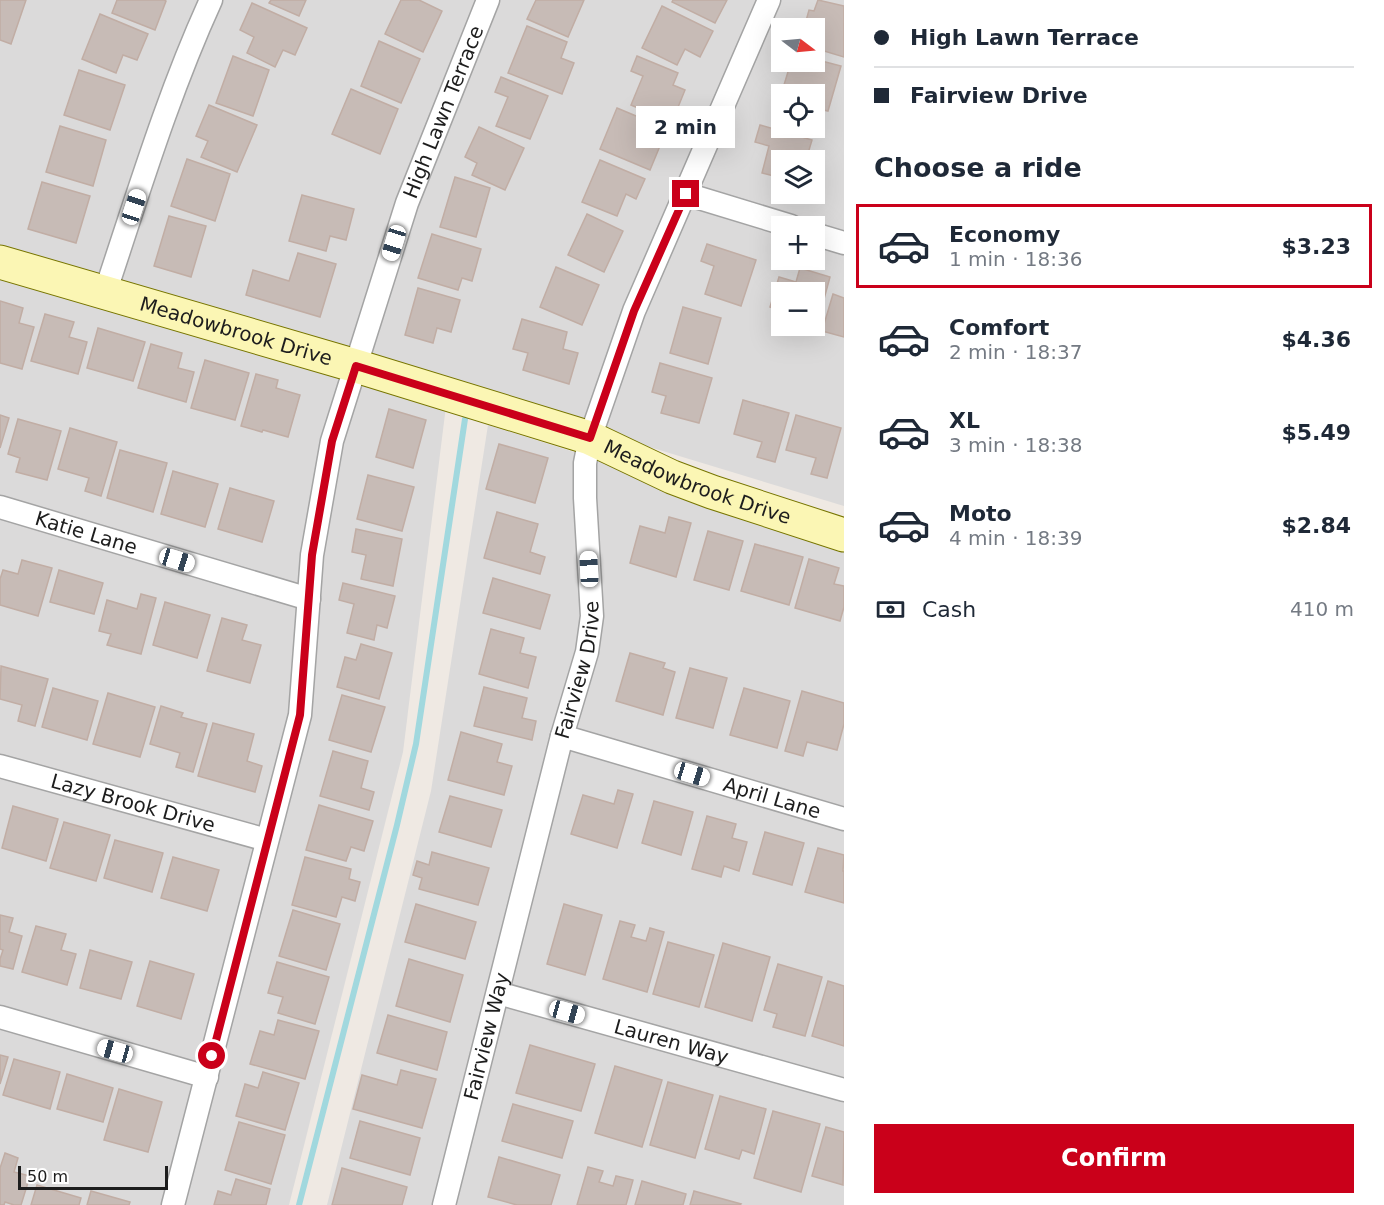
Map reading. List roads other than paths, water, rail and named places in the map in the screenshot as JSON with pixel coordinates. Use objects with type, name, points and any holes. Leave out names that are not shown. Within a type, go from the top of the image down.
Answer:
[{"type":"street","points":[[105,293],[169,100],[211,0]]},
{"type":"street","name":"High Lawn Terrace","points":[[173,1205],[300,715],[312,555],[332,441],[407,203],[488,0]]},
{"type":"street","name":"Fairview Drive","points":[[530,867],[562,736],[587,652],[592,616],[585,463],[590,438],[634,311],[769,0]]},
{"type":"street","points":[[686,194],[771,220]]},
{"type":"street","points":[[825,237],[844,243]]},
{"type":"street","name":"Meadowbrook Drive","points":[[0,262],[356,366],[590,438],[672,477],[844,535]]},
{"type":"street","name":"Katie Lane","points":[[0,507],[309,599]]},
{"type":"street","name":"April Lane","points":[[562,736],[844,819]]},
{"type":"street","name":"Lazy Brook Drive","points":[[0,766],[267,840]]},
{"type":"street","name":"Fairview Way","points":[[444,1205],[530,867]]},
{"type":"street","name":"Lauren Way","points":[[498,993],[844,1090]]},
{"type":"street","points":[[0,1017],[207,1077]]},
{"type":"waterway","points":[[299,1205],[416,744],[465,419]]}]
